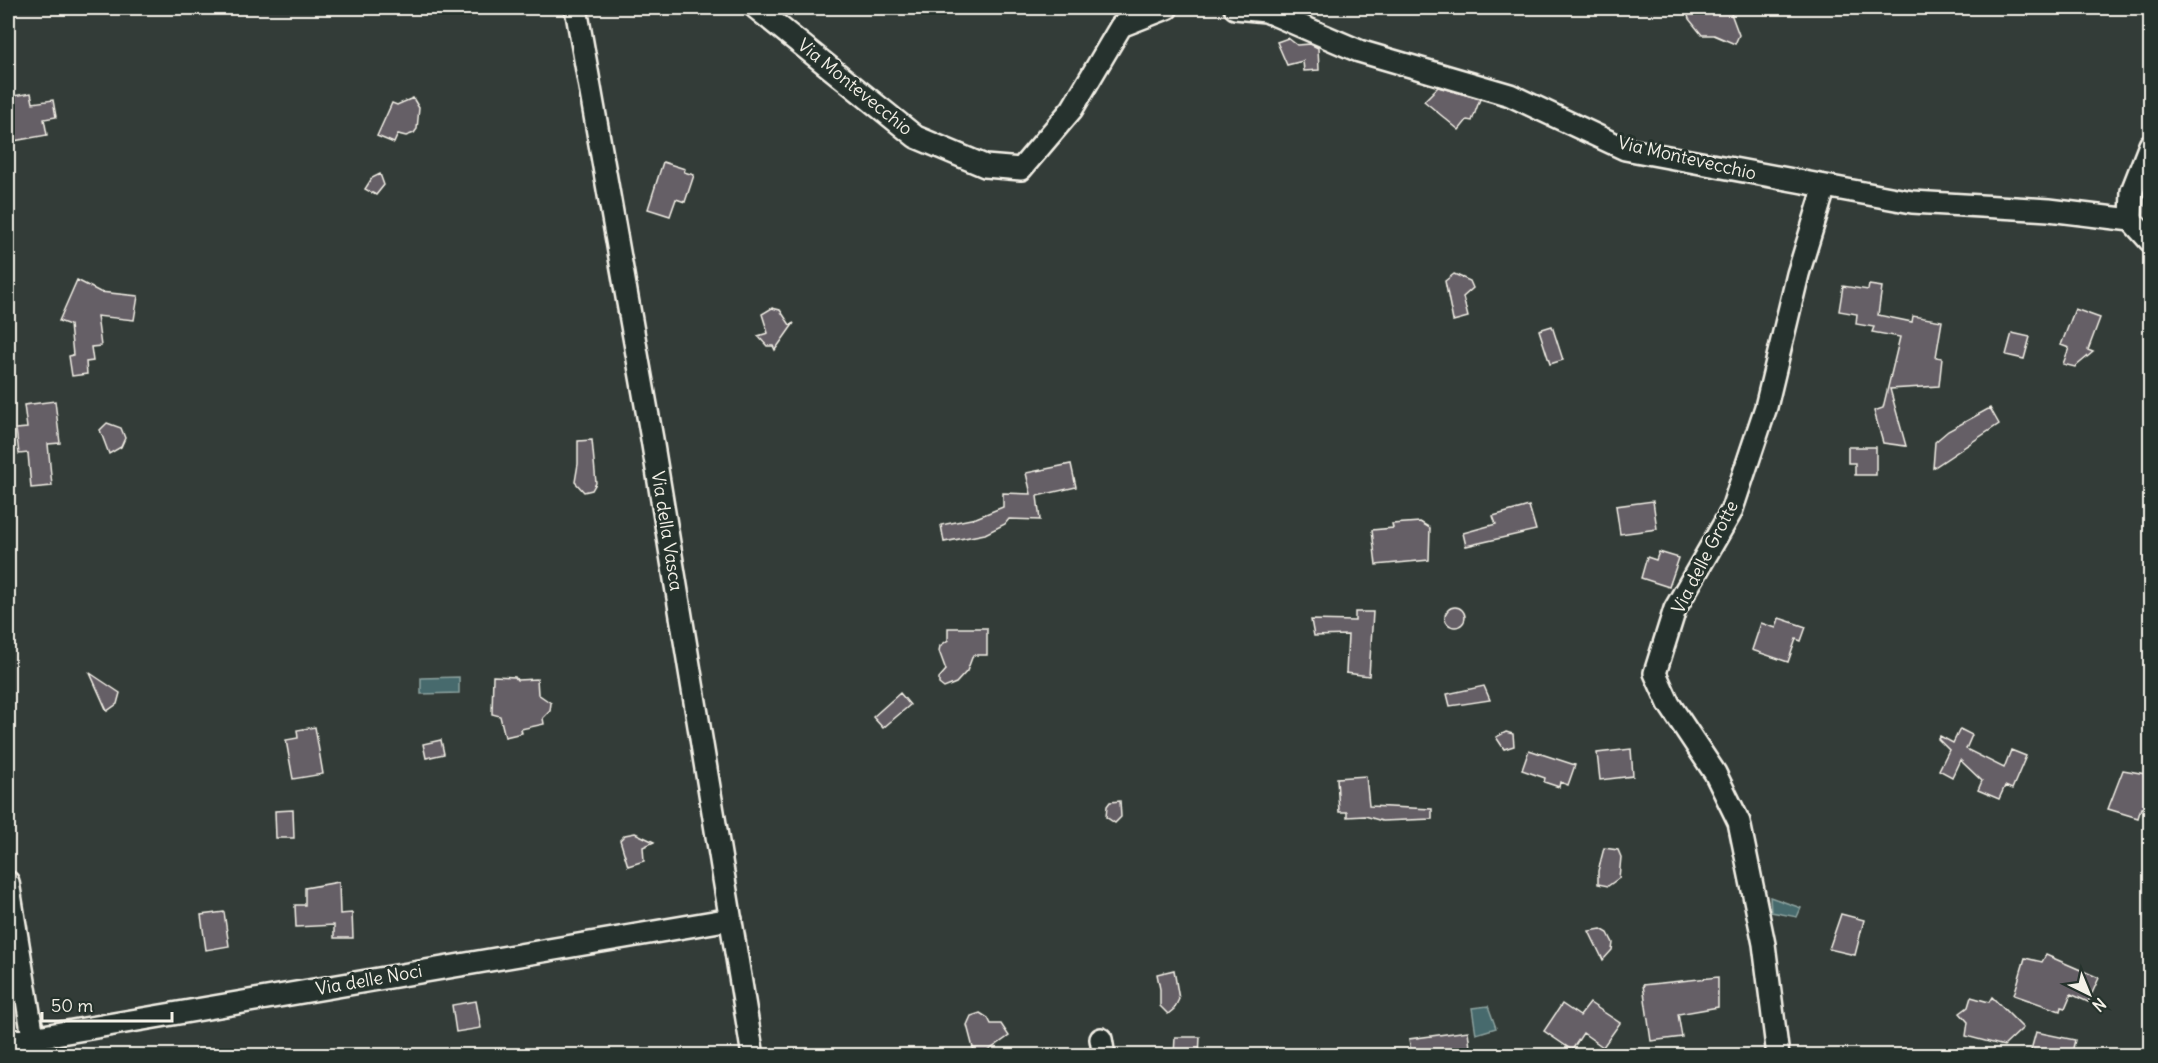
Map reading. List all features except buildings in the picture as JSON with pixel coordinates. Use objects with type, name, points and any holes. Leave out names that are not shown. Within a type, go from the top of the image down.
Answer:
[{"type":"street","name":"Via della Vasca","points":[[576,8],[650,427],[753,1056]]},
{"type":"street","name":"Via Montevecchio","points":[[756,8],[916,137],[985,166],[1021,169],[1072,109],[1121,26],[1167,8]]},
{"type":"street","name":"Via Montevecchio","points":[[1235,8],[1266,11],[1359,51],[1510,95],[1625,149],[1912,202],[2049,210],[2131,220]]},
{"type":"street","points":[[2151,145],[2132,190],[2131,220],[2151,241]]},
{"type":"street","name":"Via delle Grotte","points":[[1778,1056],[1764,944],[1739,822],[1715,773],[1670,704],[1655,673],[1676,609],[1731,512],[1766,407],[1798,274],[1825,186]]},
{"type":"street","points":[[8,882],[33,1037]]},
{"type":"street","name":"Via delle Noci","points":[[8,1041],[731,919]]},
{"type":"water","points":[[459,677],[459,693],[421,694],[421,678]]},
{"type":"water","points":[[1770,897],[1801,908],[1797,917],[1771,912]]},
{"type":"water","points":[[1488,1006],[1496,1028],[1476,1034],[1472,1008]]}]
